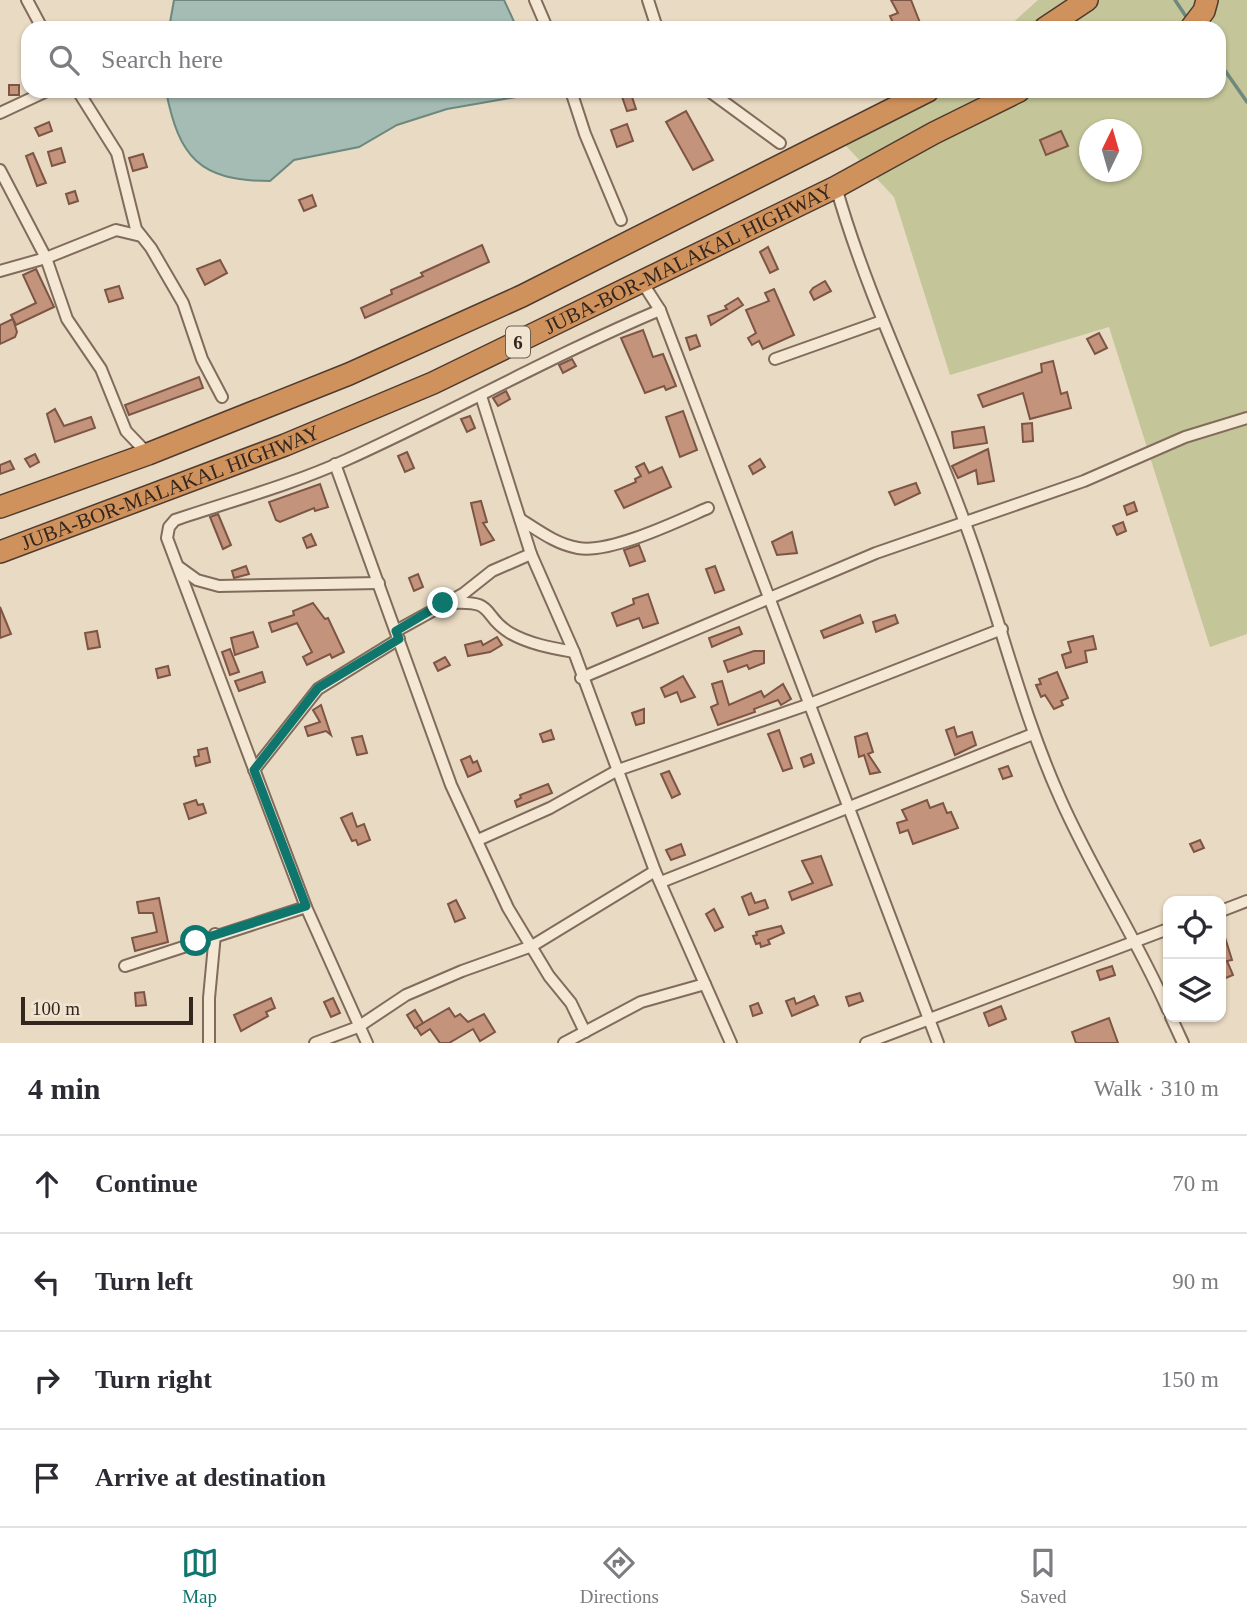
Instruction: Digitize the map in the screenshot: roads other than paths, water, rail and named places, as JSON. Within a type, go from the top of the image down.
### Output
[{"type":"highway","points":[[1056,21],[1087,0]]},
{"type":"highway","points":[[1196,21],[1206,5]]},
{"type":"highway","name":"JUBA-BOR-MALAKAL HIGHWAY","points":[[0,507],[148,454],[349,374],[522,296],[914,98]]},
{"type":"highway","name":"JUBA-BOR-MALAKAL HIGHWAY","points":[[0,552],[273,450],[421,388],[836,187],[1004,98]]},
{"type":"street","points":[[27,0],[38,21]]},
{"type":"street","points":[[535,0],[544,21]]},
{"type":"street","points":[[648,0],[655,21]]},
{"type":"street","points":[[0,113],[32,98]]},
{"type":"street","points":[[82,98],[117,153],[133,222],[183,303],[202,359],[222,397]]},
{"type":"street","points":[[573,98],[585,134],[621,220]]},
{"type":"street","points":[[719,98],[780,143]]},
{"type":"street","points":[[0,170],[46,258],[67,319],[101,369],[126,431],[148,454]]},
{"type":"street","points":[[836,187],[850,238],[882,321],[966,523],[1002,629],[1033,734],[1086,854],[1135,940],[1163,999]]},
{"type":"street","points":[[0,271],[46,258],[116,230],[141,236]]},
{"type":"street","points":[[642,282],[660,310],[766,598],[938,1043]]},
{"type":"street","points":[[367,1043],[306,906],[167,538],[169,527],[175,520],[335,464],[481,396],[579,344],[660,310]]},
{"type":"street","points":[[775,359],[882,321]]},
{"type":"street","points":[[481,396],[531,554],[574,652],[581,678],[655,871],[731,1043]]},
{"type":"street","points":[[581,678],[876,553],[1084,481],[1185,437],[1247,418]]},
{"type":"street","points":[[335,464],[451,785],[508,908],[549,976],[571,1003],[585,1031]]},
{"type":"street","points":[[520,519],[557,542],[581,549],[645,535],[708,508]]},
{"type":"street","points":[[254,770],[318,688],[443,603],[463,594],[492,571],[531,554]]},
{"type":"street","points":[[179,567],[197,580],[219,586],[379,583]]},
{"type":"street","points":[[443,603],[468,602],[482,605],[512,634],[536,644],[574,652]]},
{"type":"street","points":[[478,840],[550,808],[618,770],[807,705],[1002,629]]},
{"type":"street","points":[[661,882],[1033,734]]},
{"type":"street","points":[[315,1043],[358,1027],[406,995],[532,946],[655,871]]},
{"type":"street","points":[[1226,909],[1247,901]]},
{"type":"street","points":[[124,966],[306,906]]},
{"type":"street","points":[[866,1043],[927,1017],[1163,931]]},
{"type":"street","points":[[209,1043],[209,998],[215,934]]},
{"type":"street","points":[[564,1043],[641,1002],[705,984]]},
{"type":"street","points":[[1173,1022],[1183,1043]]},
{"type":"waterway","points":[[1175,0],[1187,18]]},
{"type":"waterway","points":[[1226,72],[1247,102]]}]
